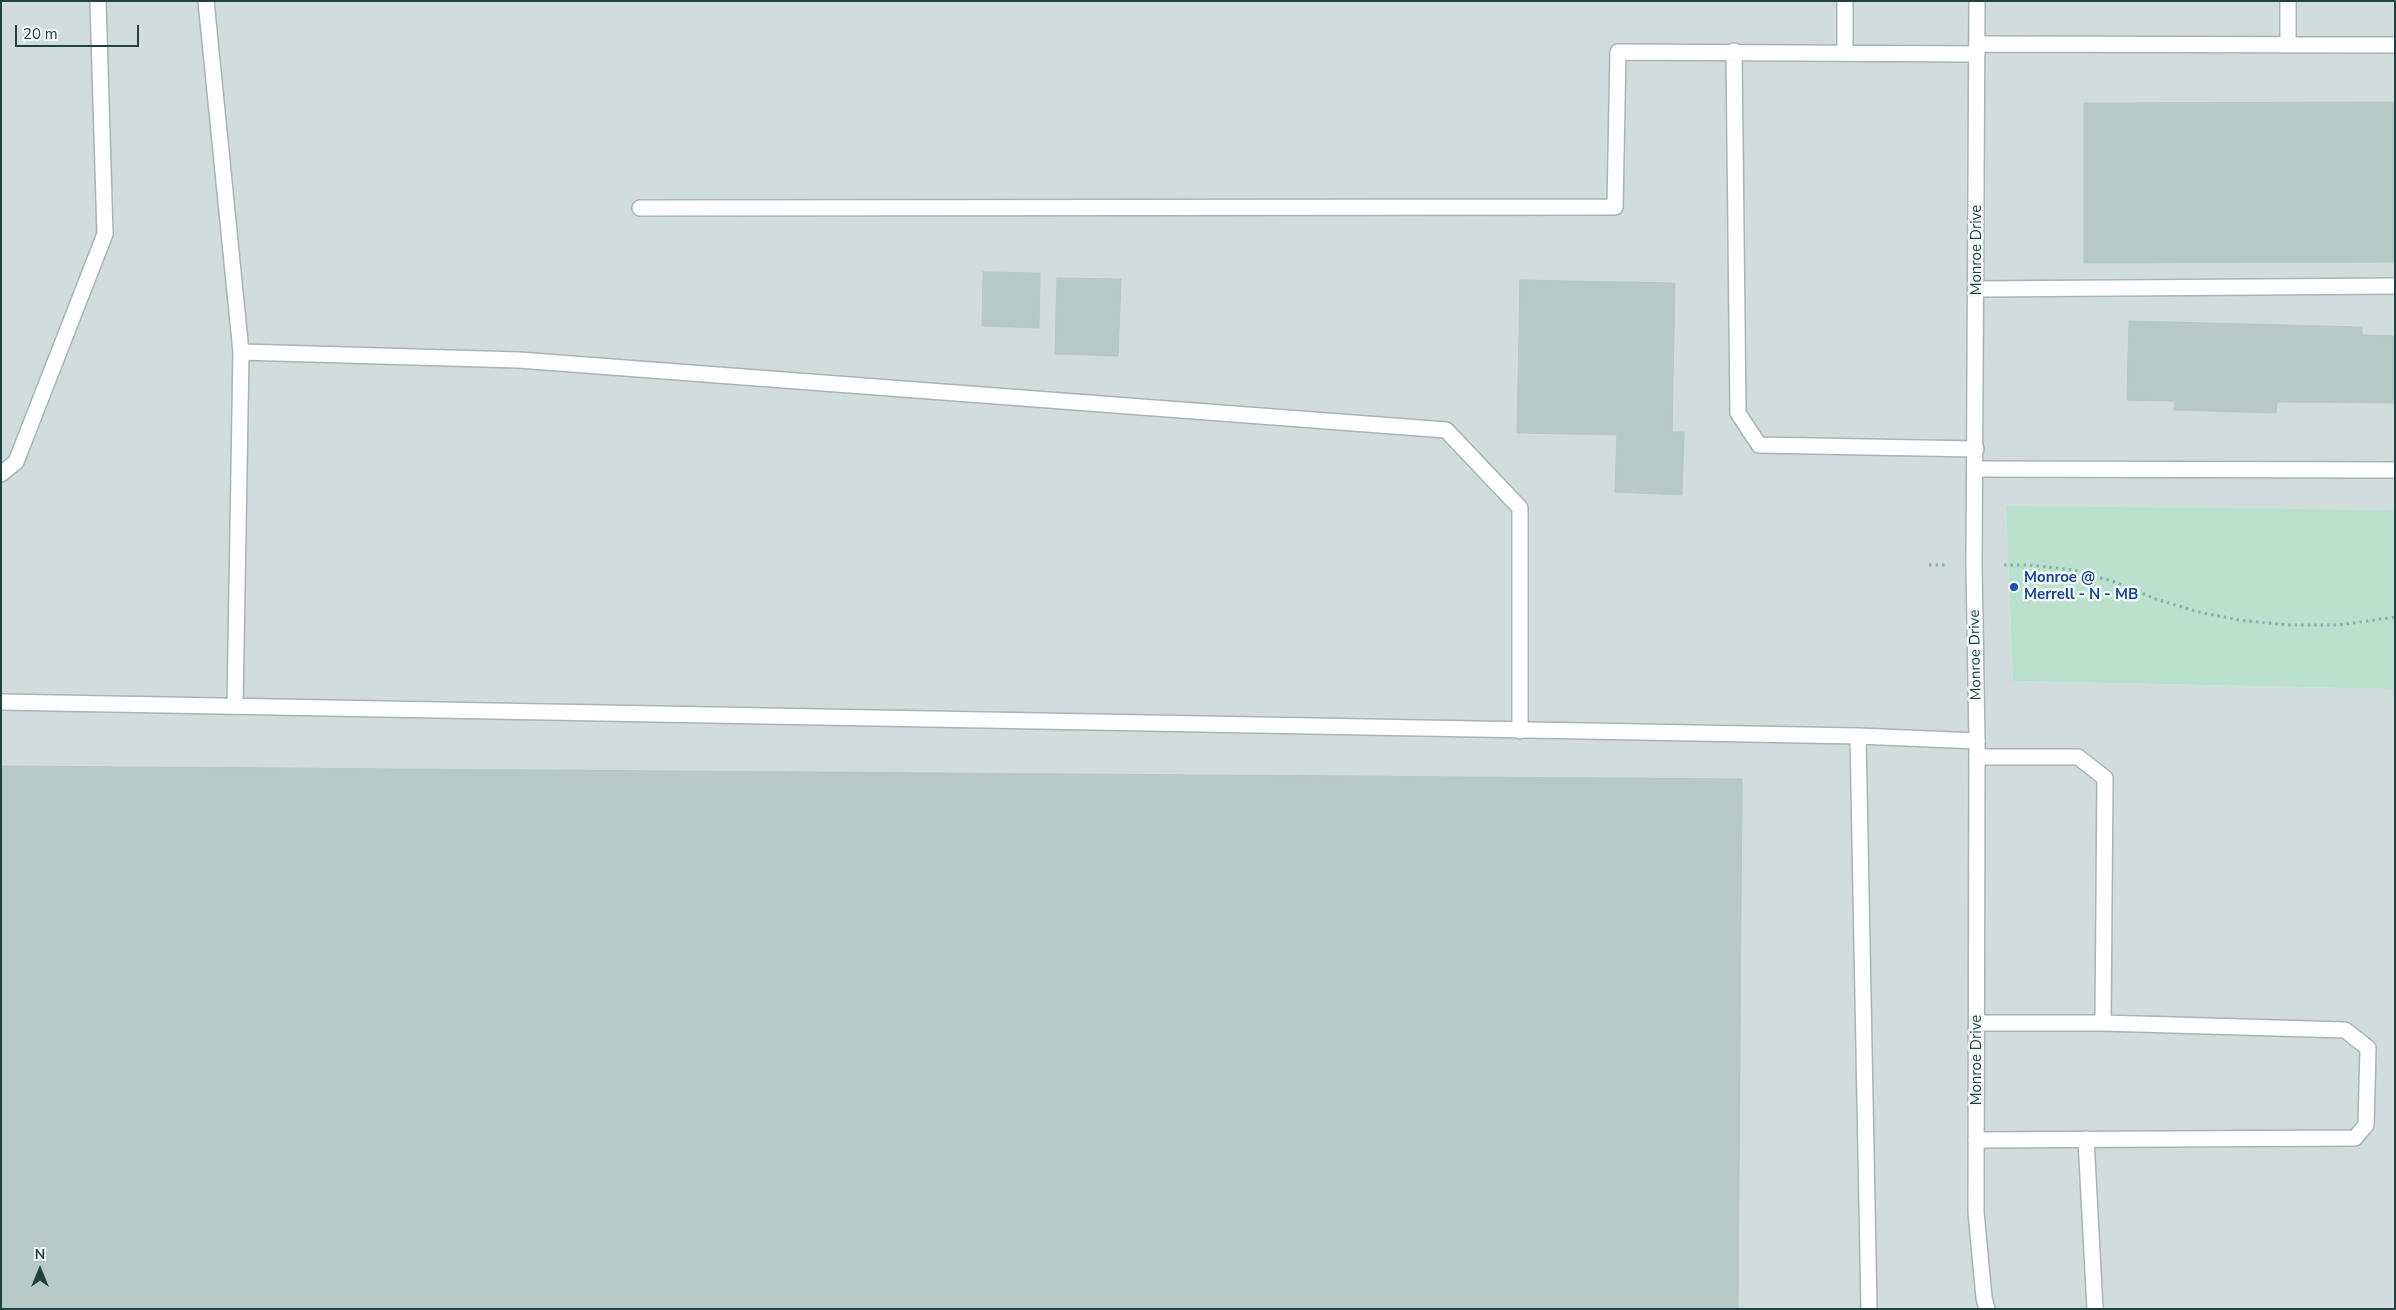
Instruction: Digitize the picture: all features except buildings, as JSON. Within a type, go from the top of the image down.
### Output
[{"type":"street","points":[[1,474],[16,462],[105,234],[98,1]]},
{"type":"street","points":[[206,1],[241,352],[235,706]]},
{"type":"street","points":[[1844,52],[1845,1]]},
{"type":"street","name":"Monroe Drive","points":[[1977,1],[1977,289],[1974,565],[1977,741],[1976,1212],[1984,1298],[1987,1309]]},
{"type":"street","points":[[2288,1],[2288,45]]},
{"type":"street","points":[[640,208],[1615,206],[1618,52],[1844,52],[2395,45]]},
{"type":"street","points":[[1734,51],[1738,413],[1758,445],[1976,449]]},
{"type":"street","points":[[1977,289],[2395,286]]},
{"type":"street","points":[[241,352],[519,360],[1446,430],[1520,508],[1520,731]]},
{"type":"street","points":[[1976,469],[2395,470]]},
{"type":"street","points":[[1,702],[1858,736],[1977,741]]},
{"type":"street","points":[[1858,736],[1869,1309]]},
{"type":"street","points":[[1977,757],[2078,757],[2106,778],[2103,1023]]},
{"type":"street","points":[[1976,1140],[2355,1138],[2366,1125],[2368,1048],[2345,1030],[2103,1023],[1977,1023]]},
{"type":"street","points":[[2086,1139],[2095,1309]]},
{"type":"path","points":[[1974,565],[2029,565],[2073,570],[2115,582],[2198,612],[2239,620],[2288,624],[2339,624],[2395,617]]},
{"type":"shaded area","points":[[1,1],[2395,1],[2395,510],[2006,507],[2013,681],[2395,689],[2395,1309],[1,1309]]},
{"type":"green space","points":[[2006,506],[2395,510],[2395,689],[2013,681]]},
{"type":"place","name":"Monroe @ Merrell - N - MB","points":[[2014,587]]}]
